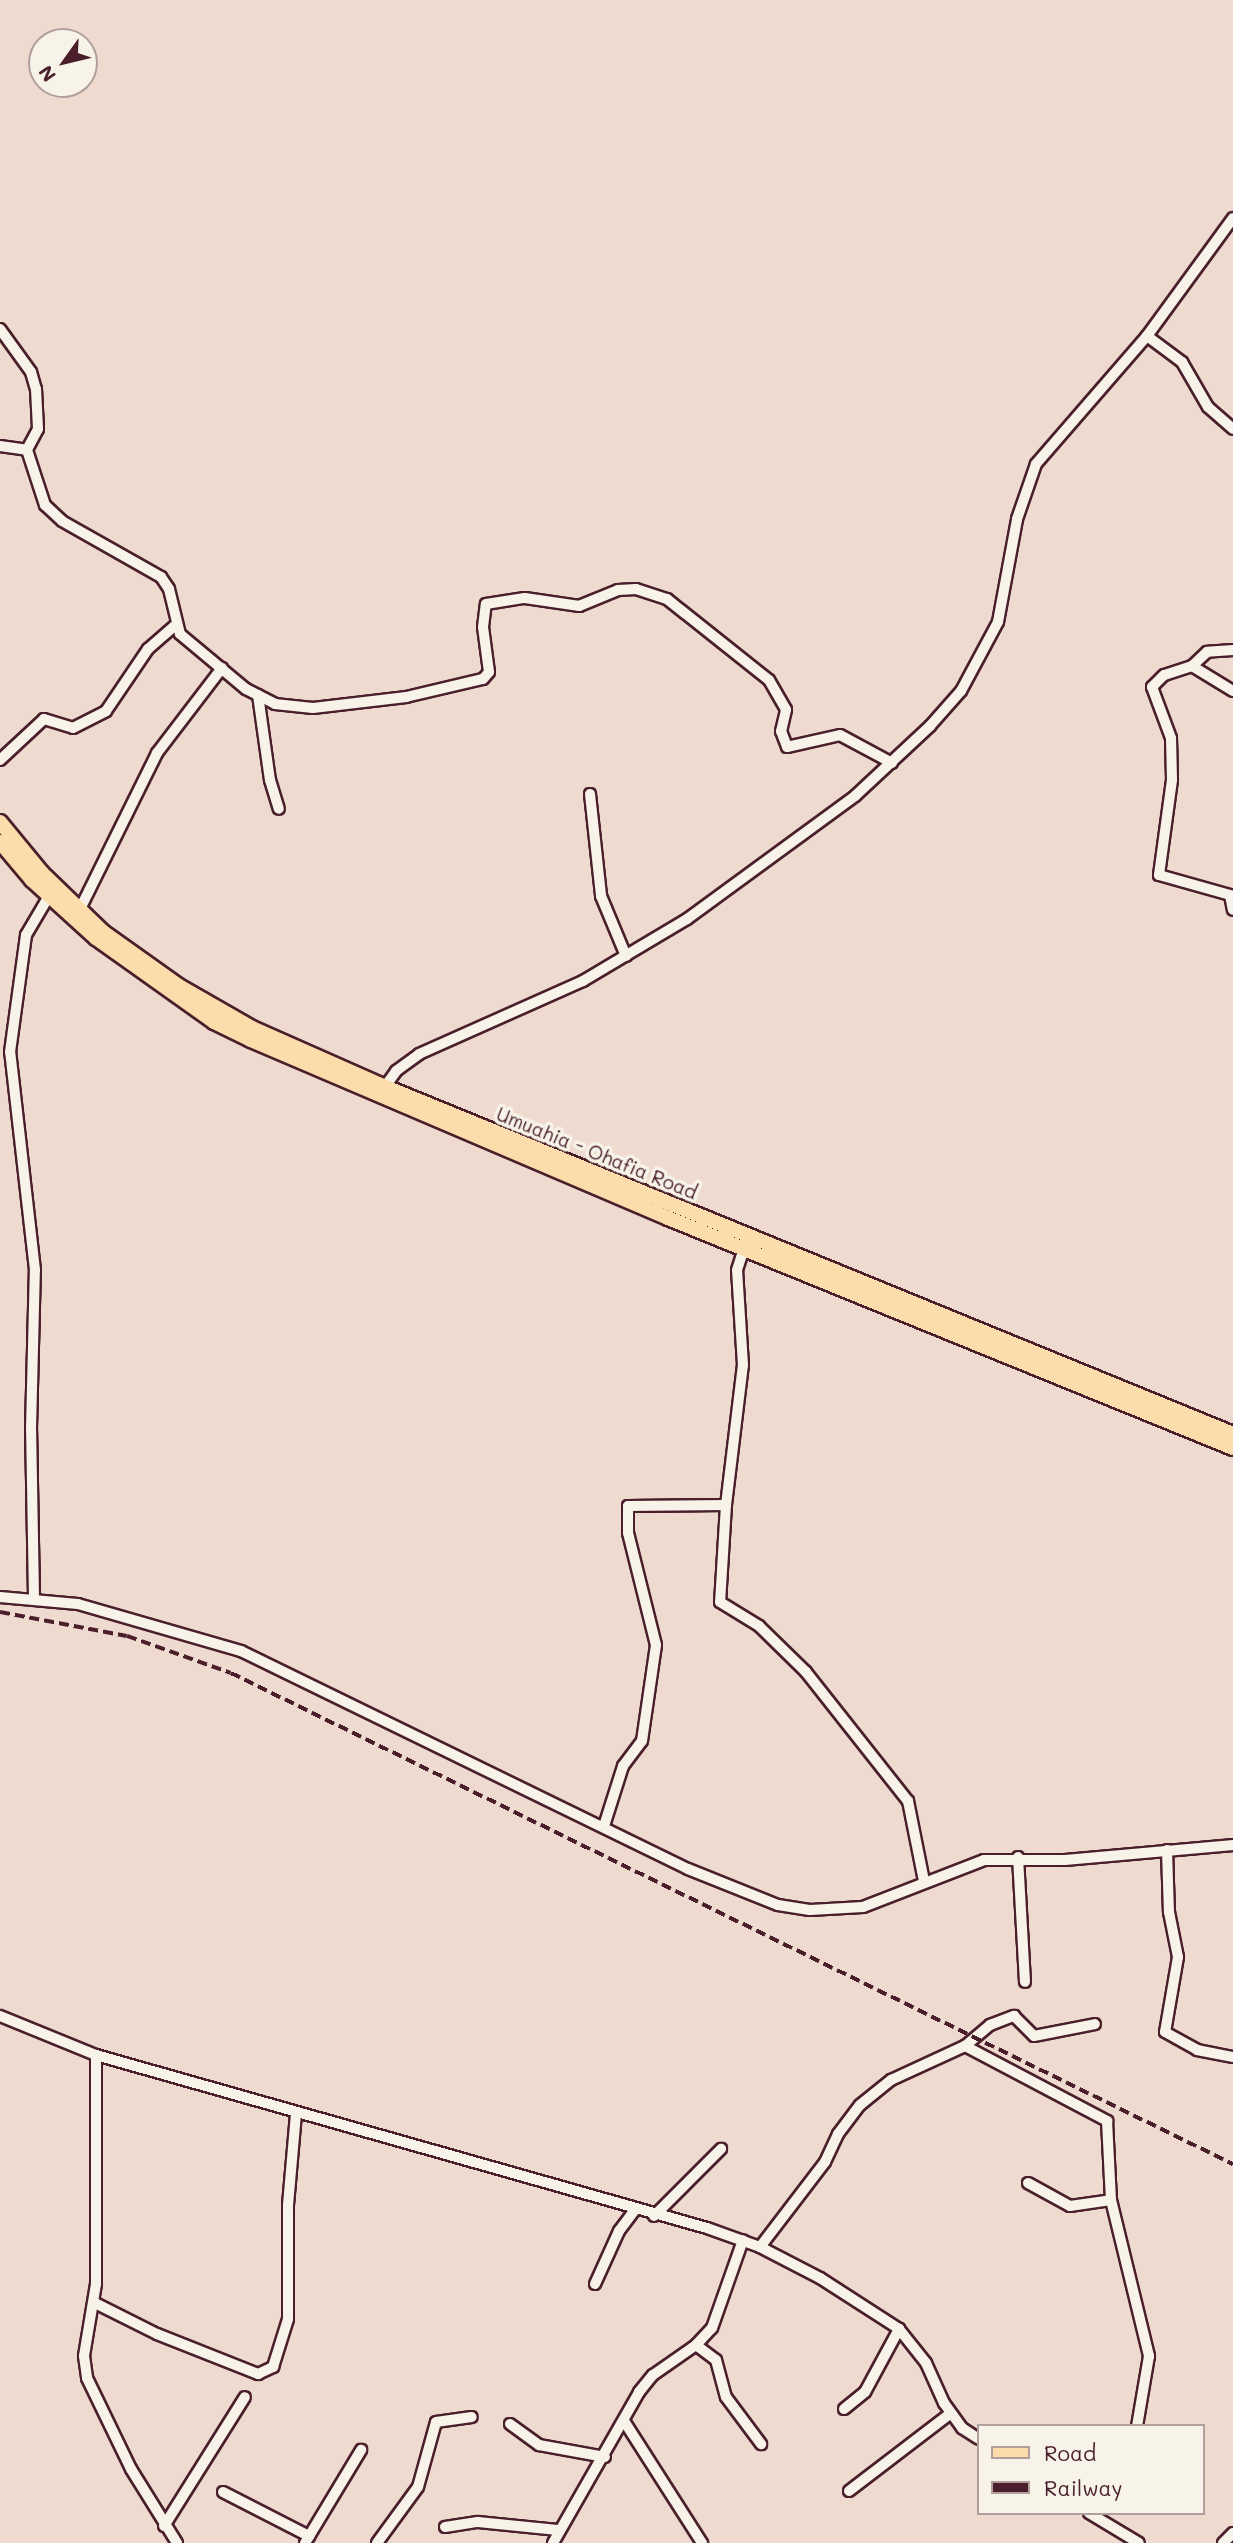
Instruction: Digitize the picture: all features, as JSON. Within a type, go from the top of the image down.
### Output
[{"type":"main road","name":"Umuahia - Ohafia Road","points":[[0,822],[79,911],[143,962],[214,1008],[381,1091],[744,1249],[1233,1448]]},
{"type":"main road","name":"Umuahia - Ohafia Road","points":[[0,842],[49,896],[129,964],[214,1022],[1233,1434]]},
{"type":"street","points":[[381,1091],[419,1054],[583,981],[626,956],[751,872],[892,764],[961,691],[985,653],[998,622],[1017,519],[1036,464],[1147,336],[1233,218]]},
{"type":"street","points":[[0,329],[31,372],[36,389],[38,429],[27,450],[45,505],[62,521],[161,577],[169,589],[174,626],[258,695],[275,704],[313,708],[406,697],[483,679],[489,672],[483,626],[486,604],[525,598],[579,607],[618,590],[636,589],[676,606],[769,680],[786,710],[780,732],[787,747],[840,734],[892,764]]},
{"type":"street","points":[[1147,336],[1182,362],[1208,407],[1233,429]]},
{"type":"street","points":[[0,446],[27,450]]},
{"type":"street","points":[[0,760],[44,719],[73,728],[106,710],[149,649],[174,626]]},
{"type":"street","points":[[1233,650],[1207,652],[1192,666],[1164,676],[1152,687],[1171,738],[1172,780],[1159,875],[1230,895],[1233,910]]},
{"type":"street","points":[[1192,666],[1233,691]]},
{"type":"street","points":[[79,911],[157,753],[222,667]]},
{"type":"street","points":[[258,695],[270,779],[279,809]]},
{"type":"street","points":[[590,794],[600,896],[626,956]]},
{"type":"street","points":[[34,1597],[31,1429],[35,1270],[10,1052],[26,935],[49,896]]},
{"type":"street","points":[[744,1249],[737,1270],[743,1365],[726,1505],[720,1602],[759,1626],[806,1672],[908,1801],[924,1881]]},
{"type":"street","points":[[604,1826],[624,1766],[642,1741],[656,1646],[628,1533],[628,1506],[726,1505]]},
{"type":"street","points":[[0,1597],[34,1597],[151,1622],[241,1651],[709,1878],[789,1906],[836,1910],[863,1907],[959,1866],[1017,1857],[1065,1860],[1233,1845]]},
{"type":"street","points":[[1167,1850],[1169,1912],[1178,1957],[1165,2032],[1197,2050],[1233,2057]]},
{"type":"street","points":[[1017,1857],[1025,1982]]},
{"type":"street","points":[[0,2016],[96,2055],[760,2247],[820,2278],[899,2329],[926,2362],[951,2413],[978,2438]]},
{"type":"street","points":[[760,2247],[825,2162],[838,2134],[860,2105],[891,2080],[965,2046],[990,2025],[1014,2016],[1034,2036],[1095,2024]]},
{"type":"street","points":[[965,2046],[1105,2117],[1111,2200],[1149,2356],[1137,2424]]},
{"type":"street","points":[[96,2055],[94,2303],[84,2356],[87,2378],[97,2407],[164,2526],[177,2543]]},
{"type":"street","points":[[94,2303],[157,2334],[258,2374],[273,2367],[288,2319],[288,2205],[296,2112]]},
{"type":"street","points":[[654,2216],[721,2149]]},
{"type":"street","points":[[1028,2183],[1070,2206],[1111,2200]]},
{"type":"street","points":[[595,2284],[620,2231],[635,2210]]},
{"type":"street","points":[[553,2543],[558,2530],[653,2375],[696,2345],[712,2328],[743,2240]]},
{"type":"street","points":[[844,2409],[865,2392],[899,2329]]},
{"type":"street","points":[[696,2345],[716,2360],[726,2397],[761,2444]]},
{"type":"street","points":[[164,2526],[245,2397]]},
{"type":"street","points":[[849,2491],[951,2413]]},
{"type":"street","points":[[377,2543],[418,2487],[436,2422],[472,2417]]},
{"type":"street","points":[[624,2421],[702,2543]]},
{"type":"street","points":[[510,2424],[539,2445],[604,2457]]},
{"type":"street","points":[[223,2492],[307,2540],[360,2450]]},
{"type":"street","points":[[1095,2515],[1139,2543]]},
{"type":"street","points":[[445,2527],[478,2522],[558,2530]]},
{"type":"street","points":[[1223,2543],[1233,2532]]},
{"type":"railway","points":[[0,1612],[127,1636],[231,1673],[1233,2164]]}]
